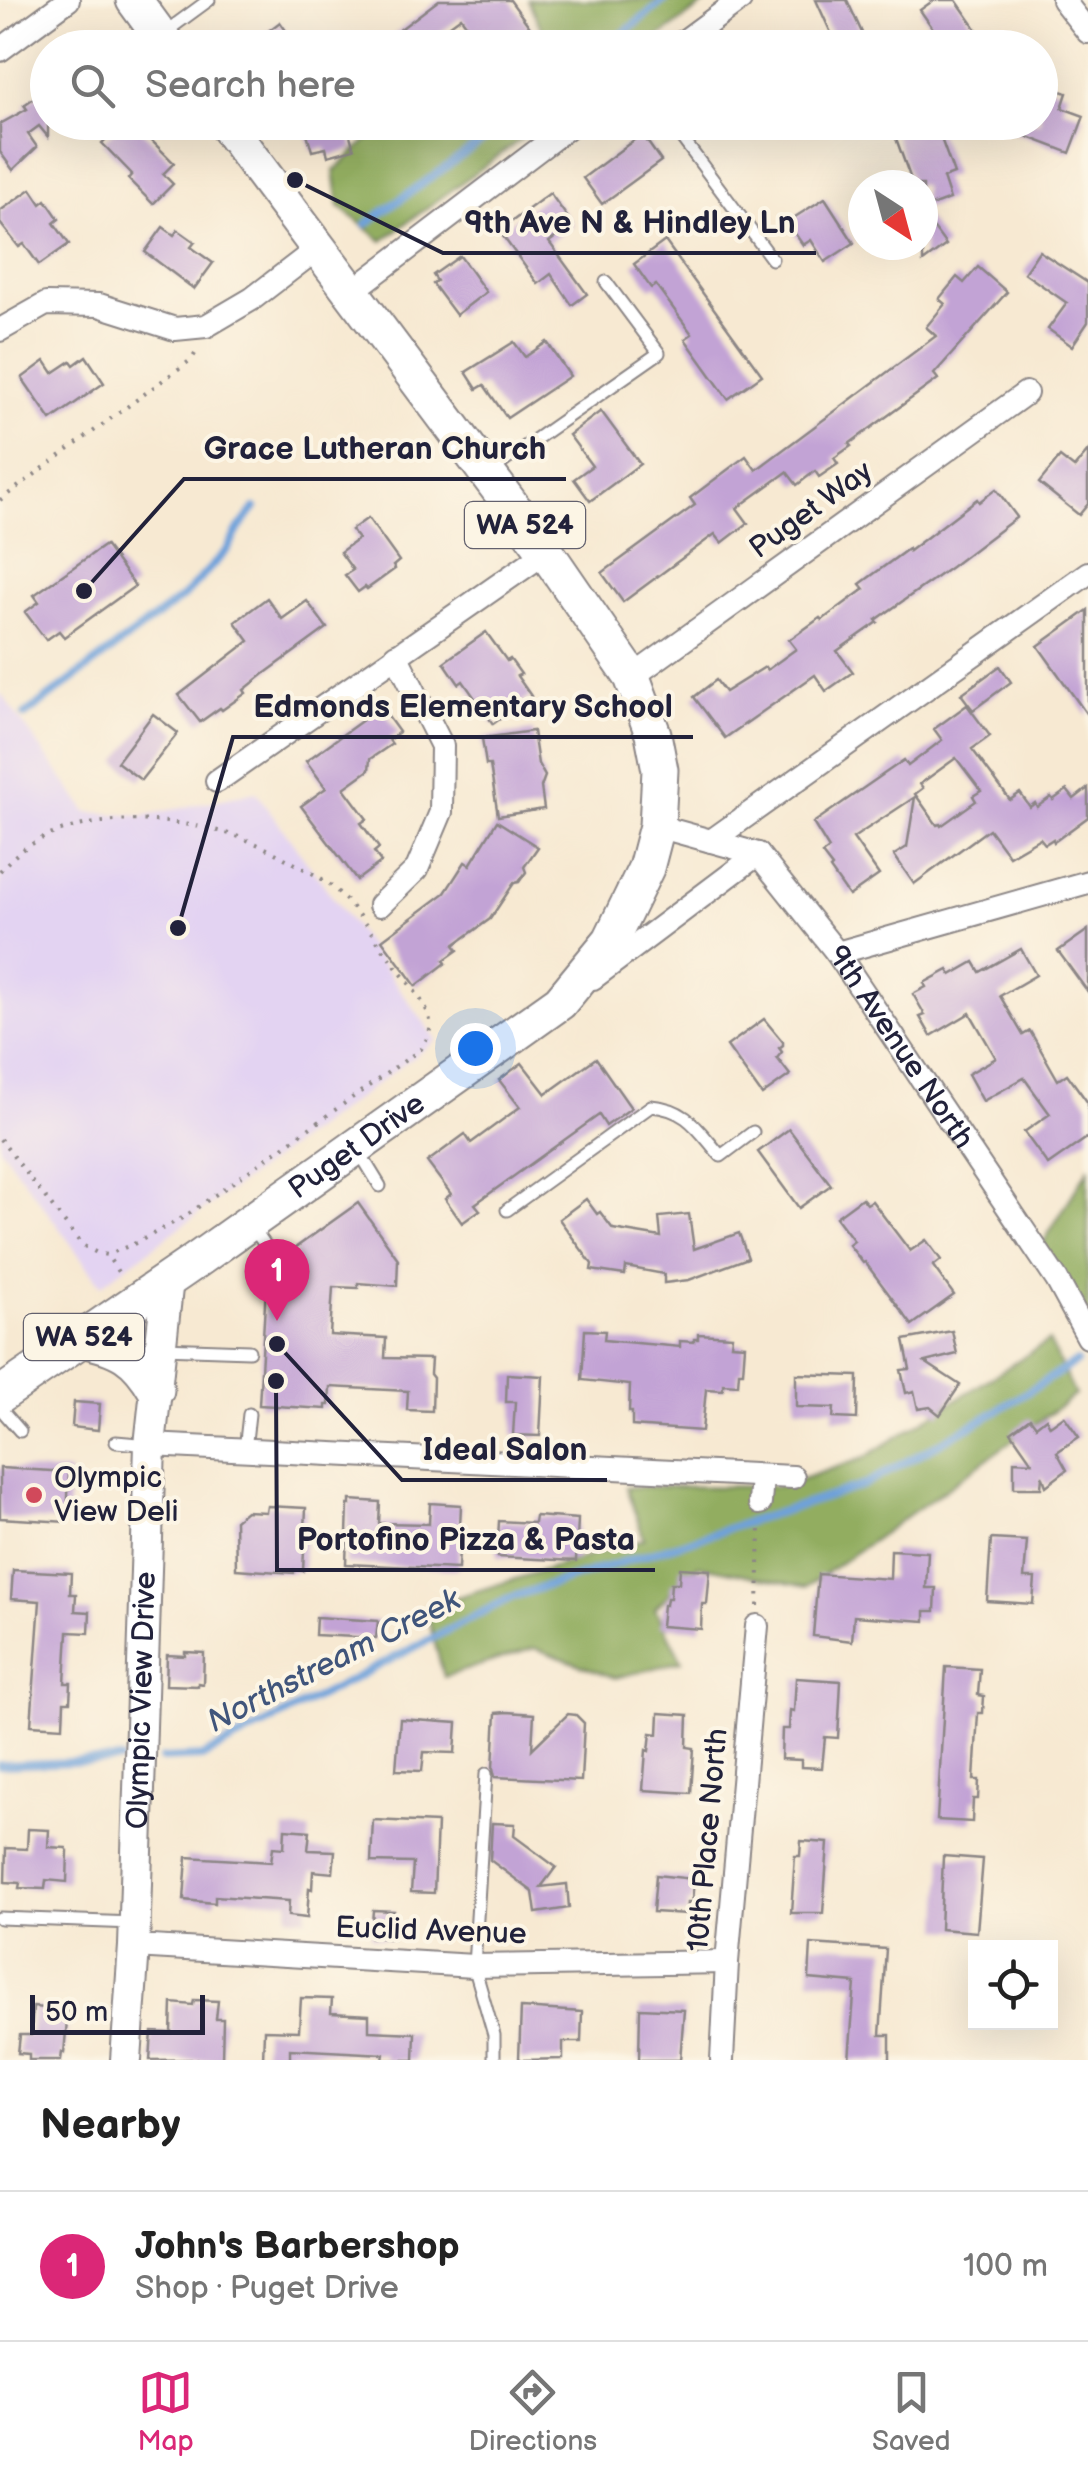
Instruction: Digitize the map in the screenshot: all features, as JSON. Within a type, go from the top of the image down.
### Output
[{"type":"main road","points":[[134,0],[155,30]]},
{"type":"main road","name":"WA 524","points":[[237,140],[546,552],[632,678],[653,734],[660,770],[657,826],[646,868],[611,940],[560,1002]]},
{"type":"main road","name":"Puget Drive","points":[[0,1395],[560,1002]]},
{"type":"main road","name":"Olympic View Drive","points":[[126,2060],[134,1935],[150,1445],[168,1279]]},
{"type":"main road","points":[[81,1340],[122,1351],[146,1372],[156,1390]]},
{"type":"street","points":[[0,50],[68,0]]},
{"type":"street","points":[[699,30],[740,0]]},
{"type":"street","points":[[1063,0],[1088,32]]},
{"type":"street","points":[[350,292],[551,140]]},
{"type":"street","points":[[0,330],[46,304],[99,305],[175,329],[206,326],[252,299],[318,250]]},
{"type":"street","name":"Puget Way","points":[[632,678],[1026,393]]},
{"type":"street","points":[[217,780],[546,552]]},
{"type":"street","points":[[710,841],[1088,573]]},
{"type":"street","points":[[380,905],[417,869],[441,812],[442,746],[396,655]]},
{"type":"street","points":[[657,826],[758,854]]},
{"type":"street","name":"Puget Drive","points":[[560,1002],[758,854]]},
{"type":"street","name":"9th Avenue North","points":[[758,854],[836,953],[1056,1280],[1088,1337]]},
{"type":"street","points":[[836,953],[1088,882]]},
{"type":"street","points":[[150,1445],[794,1477]]},
{"type":"street","points":[[760,1503],[762,1476]]},
{"type":"street","name":"10th Place North","points":[[722,2060],[727,1962],[758,1626]]},
{"type":"street","name":"Euclid Avenue","points":[[134,1935],[474,1966],[727,1962]]},
{"type":"lane","points":[[177,30],[209,0]]},
{"type":"lane","points":[[684,140],[772,258]]},
{"type":"lane","points":[[487,474],[659,353],[606,282]]},
{"type":"lane","points":[[507,1210],[651,1106],[670,1107],[686,1116],[721,1156],[753,1132]]},
{"type":"lane","points":[[356,1146],[380,1186]]},
{"type":"lane","points":[[248,1222],[270,1252],[287,1252]]},
{"type":"lane","points":[[160,1348],[249,1351]]},
{"type":"lane","points":[[0,1408],[20,1431]]},
{"type":"lane","points":[[245,1450],[248,1414]]},
{"type":"lane","points":[[116,1442],[150,1445]]},
{"type":"lane","points":[[486,1774],[474,1966],[494,2035],[494,2060]]},
{"type":"lane","points":[[0,1918],[134,1935]]},
{"type":"path","points":[[0,500],[192,359],[206,326]]},
{"type":"path","points":[[0,871],[10,858],[36,842],[94,822],[191,825],[239,837],[325,881],[350,906],[416,993],[430,1019],[429,1035],[421,1049],[184,1217],[107,1255],[82,1245],[0,1139]]},
{"type":"path","points":[[107,1255],[122,1278]]},
{"type":"path","points":[[758,1626],[760,1503]]},
{"type":"shaded area","points":[[0,692],[87,812],[142,816],[256,792],[437,1040],[101,1285],[0,1147]]},
{"type":"green space","points":[[528,0],[710,0],[669,30],[542,30]]},
{"type":"green space","points":[[367,140],[520,140],[382,241],[339,206],[334,171]]},
{"type":"green space","points":[[1088,1169],[1088,1317],[1041,1246]]},
{"type":"green space","points":[[1049,1341],[1075,1395],[806,1587],[698,1565],[655,1608],[682,1661],[615,1678],[534,1648],[444,1677],[425,1607],[644,1539],[626,1487],[781,1486],[864,1458]]},
{"type":"building","points":[[439,0],[510,0],[532,30],[470,30],[461,17],[443,30],[399,30]]},
{"type":"building","points":[[816,0],[847,0],[861,30],[830,30]]},
{"type":"building","points":[[934,0],[956,0],[977,30],[934,30],[920,10]]},
{"type":"building","points":[[280,22],[286,30],[270,30]]},
{"type":"building","points":[[1058,90],[1067,93],[1062,108],[1084,116],[1070,153],[1036,140],[1058,140]]},
{"type":"building","points":[[30,101],[28,134],[37,147],[13,170],[0,152],[0,124],[27,109],[24,105]]},
{"type":"building","points":[[151,140],[174,163],[163,174],[173,184],[153,204],[128,179],[132,174],[102,143]]},
{"type":"building","points":[[309,140],[351,140],[354,149],[328,156],[326,148],[312,151]]},
{"type":"building","points":[[634,140],[646,140],[661,161],[602,204],[583,178]]},
{"type":"building","points":[[897,140],[942,140],[954,174],[943,178],[950,199],[938,203],[938,170],[908,170]]},
{"type":"building","points":[[31,189],[41,204],[46,200],[59,219],[54,223],[69,244],[39,265],[24,244],[19,247],[0,223],[0,211]]},
{"type":"building","points":[[550,193],[573,225],[549,242],[587,294],[572,305],[551,274],[538,284],[499,231]]},
{"type":"building","points":[[825,198],[848,234],[848,247],[825,262],[811,240],[803,245],[787,222]]},
{"type":"building","points":[[163,227],[174,235],[178,230],[195,242],[191,247],[213,263],[194,289],[145,252]]},
{"type":"building","points":[[938,234],[946,245],[938,251]]},
{"type":"building","points":[[665,241],[762,375],[728,399],[685,339],[692,334],[656,285],[651,288],[634,264]]},
{"type":"building","points":[[1039,251],[1088,283],[1088,322],[1072,346],[1048,329],[1067,303],[1024,273]]},
{"type":"building","points":[[460,256],[486,292],[456,315],[433,284],[437,281],[433,275]]},
{"type":"building","points":[[978,267],[1007,292],[934,374],[938,379],[849,444],[834,458],[838,464],[819,477],[815,471],[797,485],[787,472],[737,508],[748,523],[722,543],[715,534],[623,602],[602,573],[695,505],[690,498],[746,456],[756,470],[936,336],[926,327],[945,304],[939,299],[957,277],[964,283]]},
{"type":"building","points":[[514,342],[525,357],[547,342],[570,376],[507,418],[484,385],[477,389],[466,372]]},
{"type":"building","points":[[86,356],[104,383],[51,420],[22,378],[45,361],[53,373]]},
{"type":"building","points":[[601,411],[640,464],[590,501],[574,479],[592,466],[569,435]]},
{"type":"building","points":[[1088,451],[1088,504],[1079,515],[1039,483],[1060,457],[1074,468]]},
{"type":"building","points":[[996,489],[1017,517],[837,651],[853,672],[826,691],[815,675],[725,738],[694,697],[716,680],[725,692],[765,667],[767,670],[796,649],[789,640],[864,589],[860,584]]},
{"type":"building","points":[[368,518],[399,561],[393,566],[395,569],[358,592],[345,575],[353,570],[340,552],[358,539],[351,530]]},
{"type":"building","points":[[105,545],[135,586],[64,637],[59,631],[46,640],[25,612],[39,602],[34,595]]},
{"type":"building","points":[[267,598],[282,619],[307,601],[327,628],[244,690],[246,693],[200,722],[179,695],[249,641],[235,622]]},
{"type":"building","points":[[1088,610],[1088,716],[1038,646]]},
{"type":"building","points":[[486,632],[521,674],[517,676],[531,696],[493,724],[463,681],[459,684],[444,662]]},
{"type":"building","points":[[1000,666],[1011,682],[973,710],[961,694]]},
{"type":"building","points":[[967,705],[990,736],[972,749],[1010,800],[1020,793],[1030,807],[1035,803],[1037,807],[1067,790],[1074,799],[1088,788],[1088,817],[1054,842],[1053,839],[1045,844],[1040,838],[1009,856],[989,829],[914,884],[894,855],[907,847],[915,797],[853,838],[879,875],[849,896],[822,854],[829,849],[813,823],[904,760],[908,766],[942,740],[934,729]],"holes":[[[956,758],[981,791],[973,796],[976,801],[941,826],[915,794],[923,788],[920,784]]]},
{"type":"building","points":[[381,707],[399,732],[389,740],[392,744],[370,759],[369,770],[344,788],[367,819],[361,823],[379,848],[374,852],[381,862],[357,880],[301,806],[326,788],[306,761]]},
{"type":"building","points":[[153,714],[178,733],[141,780],[117,762]]},
{"type":"building","points":[[533,731],[538,764],[545,776],[541,787],[544,809],[498,816],[482,738]]},
{"type":"building","points":[[497,821],[538,847],[524,867],[526,872],[490,919],[454,945],[458,950],[444,960],[446,963],[416,986],[382,940],[445,893],[465,862],[470,865]]},
{"type":"building","points":[[1088,930],[1088,992],[1058,951]]},
{"type":"building","points":[[1021,949],[1036,975],[1000,996],[1023,1035],[1030,1031],[1058,1080],[1067,1074],[1088,1103],[1088,1137],[1048,1165],[1024,1132],[1050,1114],[1024,1078],[983,1101],[968,1074],[996,1058],[970,1013],[931,1036],[913,994],[948,970],[951,975],[974,962],[980,972]]},
{"type":"building","points":[[764,1019],[783,1042],[777,1058],[790,1075],[762,1095],[727,1046]]},
{"type":"building","points":[[596,1058],[631,1108],[606,1126],[599,1115],[475,1204],[480,1210],[462,1223],[445,1199],[451,1194],[427,1162],[465,1134],[471,1143],[520,1107],[499,1080],[522,1063],[546,1094]]},
{"type":"building","points":[[789,1129],[831,1185],[799,1208],[758,1152]]},
{"type":"building","points":[[862,1198],[867,1204],[872,1201],[910,1251],[926,1240],[941,1260],[933,1266],[954,1295],[912,1325],[849,1245],[854,1241],[836,1217]]},
{"type":"building","points":[[586,1199],[613,1229],[661,1237],[659,1217],[689,1214],[694,1249],[739,1233],[748,1258],[689,1280],[664,1283],[664,1274],[626,1267],[625,1275],[591,1270],[592,1264],[559,1219]]},
{"type":"building","points":[[358,1203],[398,1259],[397,1286],[358,1283],[358,1288],[333,1287],[330,1335],[386,1338],[385,1358],[431,1359],[432,1411],[407,1410],[408,1391],[330,1387],[326,1409],[259,1405],[266,1286],[284,1287],[285,1261],[295,1257],[295,1248]]},
{"type":"building","points":[[585,1330],[605,1331],[604,1340],[680,1347],[680,1341],[694,1342],[698,1334],[732,1336],[731,1344],[745,1345],[743,1372],[739,1372],[738,1385],[723,1384],[723,1390],[706,1389],[702,1431],[632,1426],[630,1385],[582,1380]]},
{"type":"building","points":[[952,1331],[957,1354],[925,1362],[960,1385],[940,1415],[930,1407],[918,1409],[914,1391],[906,1393],[901,1370],[910,1369],[904,1340]]},
{"type":"building","points":[[507,1374],[543,1376],[540,1436],[513,1435],[515,1402],[506,1402]]},
{"type":"building","points":[[796,1374],[858,1376],[857,1419],[833,1418],[834,1408],[796,1407]]},
{"type":"building","points":[[74,1402],[100,1404],[98,1430],[72,1427]]},
{"type":"building","points":[[1064,1416],[1079,1437],[1057,1452],[1067,1470],[1046,1486],[1042,1475],[1041,1488],[1014,1488],[1014,1461],[1032,1462],[1011,1432],[1030,1418],[1036,1426],[1046,1418],[1050,1426]]},
{"type":"building","name":"Olympic View Deli","points":[[0,1468],[69,1472],[67,1522],[0,1518]]},
{"type":"building","points":[[350,1500],[380,1502],[379,1523],[429,1524],[430,1503],[461,1505],[458,1569],[346,1564]]},
{"type":"building","points":[[267,1506],[306,1508],[303,1571],[236,1569],[235,1520],[246,1511],[266,1512]]},
{"type":"building","points":[[535,1516],[578,1519],[576,1561],[497,1557],[499,1521],[534,1523]]},
{"type":"building","points":[[991,1539],[1027,1541],[1024,1578],[1035,1578],[1033,1604],[987,1601]]},
{"type":"building","points":[[891,1550],[928,1552],[926,1588],[936,1588],[935,1611],[925,1611],[925,1621],[854,1616],[852,1641],[813,1636],[818,1574],[890,1579]]},
{"type":"building","points":[[680,1568],[710,1570],[701,1629],[661,1626],[663,1605],[670,1598],[671,1583],[679,1583]]},
{"type":"building","points":[[13,1570],[71,1573],[70,1594],[76,1594],[75,1611],[90,1612],[89,1633],[68,1632],[65,1683],[71,1683],[70,1702],[64,1702],[63,1727],[31,1725],[40,1601],[11,1599]]},
{"type":"building","points":[[316,1617],[378,1621],[376,1638],[315,1635]]},
{"type":"building","points":[[185,1652],[204,1653],[203,1684],[166,1685],[167,1655],[185,1656]]},
{"type":"building","points":[[946,1667],[980,1669],[978,1695],[984,1696],[983,1713],[978,1713],[974,1780],[979,1780],[978,1799],[973,1799],[972,1822],[937,1820]]},
{"type":"building","points":[[796,1678],[841,1681],[838,1738],[825,1737],[822,1768],[801,1767],[801,1760],[781,1759],[782,1729],[789,1729],[790,1710],[794,1711]]},
{"type":"building","points":[[496,1713],[534,1714],[532,1749],[568,1714],[576,1715],[584,1723],[581,1781],[495,1777]]},
{"type":"building","points":[[659,1713],[688,1715],[687,1747],[694,1748],[691,1793],[643,1790],[646,1750],[649,1751],[651,1733],[658,1734]]},
{"type":"building","points":[[400,1719],[457,1723],[455,1753],[424,1752],[422,1771],[396,1770]]},
{"type":"building","points":[[373,1820],[437,1823],[434,1893],[411,1892],[413,1863],[371,1862]]},
{"type":"building","points":[[492,1823],[515,1824],[514,1836],[556,1867],[541,1887],[567,1884],[569,1908],[536,1913],[533,1892],[490,1860]]},
{"type":"building","points":[[28,1829],[49,1830],[48,1847],[66,1848],[67,1882],[46,1880],[45,1889],[19,1888],[20,1883],[5,1882],[6,1848],[27,1849]]},
{"type":"building","points":[[285,1829],[310,1831],[308,1850],[335,1851],[333,1873],[313,1871],[307,1918],[288,1916],[289,1901],[215,1896],[215,1903],[184,1900],[187,1857],[271,1862],[273,1847],[284,1848]]},
{"type":"building","points":[[801,1841],[828,1843],[823,1913],[791,1913],[795,1856],[800,1856]]},
{"type":"building","points":[[943,1856],[983,1859],[977,1932],[940,1929]]},
{"type":"building","points":[[656,1875],[694,1879],[687,1914],[653,1912]]},
{"type":"building","points":[[373,1910],[394,1911],[393,1939],[371,1937]]},
{"type":"building","points":[[811,1944],[886,1949],[880,2035],[890,2035],[890,2060],[849,2060],[855,1983],[809,1979]]},
{"type":"building","points":[[301,1998],[332,1999],[331,2013],[369,2015],[369,2031],[415,2033],[414,2060],[383,2060],[384,2054],[290,2049],[290,2060],[263,2060],[264,2030],[299,2031]]},
{"type":"building","points":[[194,2000],[218,2001],[216,2019],[223,2019],[222,2059],[150,2060],[152,2032],[171,2033],[172,2003],[193,2005]]},
{"type":"building","points":[[33,2007],[68,2010],[61,2060],[29,2060],[29,2054],[18,2053],[20,2035],[31,2035]]},
{"type":"building","points":[[521,2008],[582,2012],[581,2042],[563,2042],[563,2059],[521,2060]]},
{"type":"building","points":[[640,2008],[684,2010],[680,2060],[639,2060]]},
{"type":"waterway","points":[[628,30],[665,0]]},
{"type":"waterway","points":[[366,224],[484,140]]},
{"type":"waterway","points":[[25,715],[184,596],[227,550],[255,508]]},
{"type":"waterway","name":"Northstream Creek","points":[[162,1759],[202,1757],[512,1597],[862,1486],[1076,1362]]},
{"type":"waterway","name":"Northstream Creek","points":[[0,1765],[120,1760]]},
{"type":"place","name":"9th Ave N & Hindley Ln","points":[[295,180]]},
{"type":"place","name":"Grace Lutheran Church","points":[[84,591]]},
{"type":"place","name":"Edmonds Elementary School","points":[[178,928]]},
{"type":"place","name":"John's Barbershop","points":[[277,1321]]},
{"type":"place","name":"Ideal Salon","points":[[277,1344]]},
{"type":"place","name":"Portofino Pizza & Pasta","points":[[276,1381]]},
{"type":"place","name":"Olympic View Deli","points":[[34,1495]]}]
